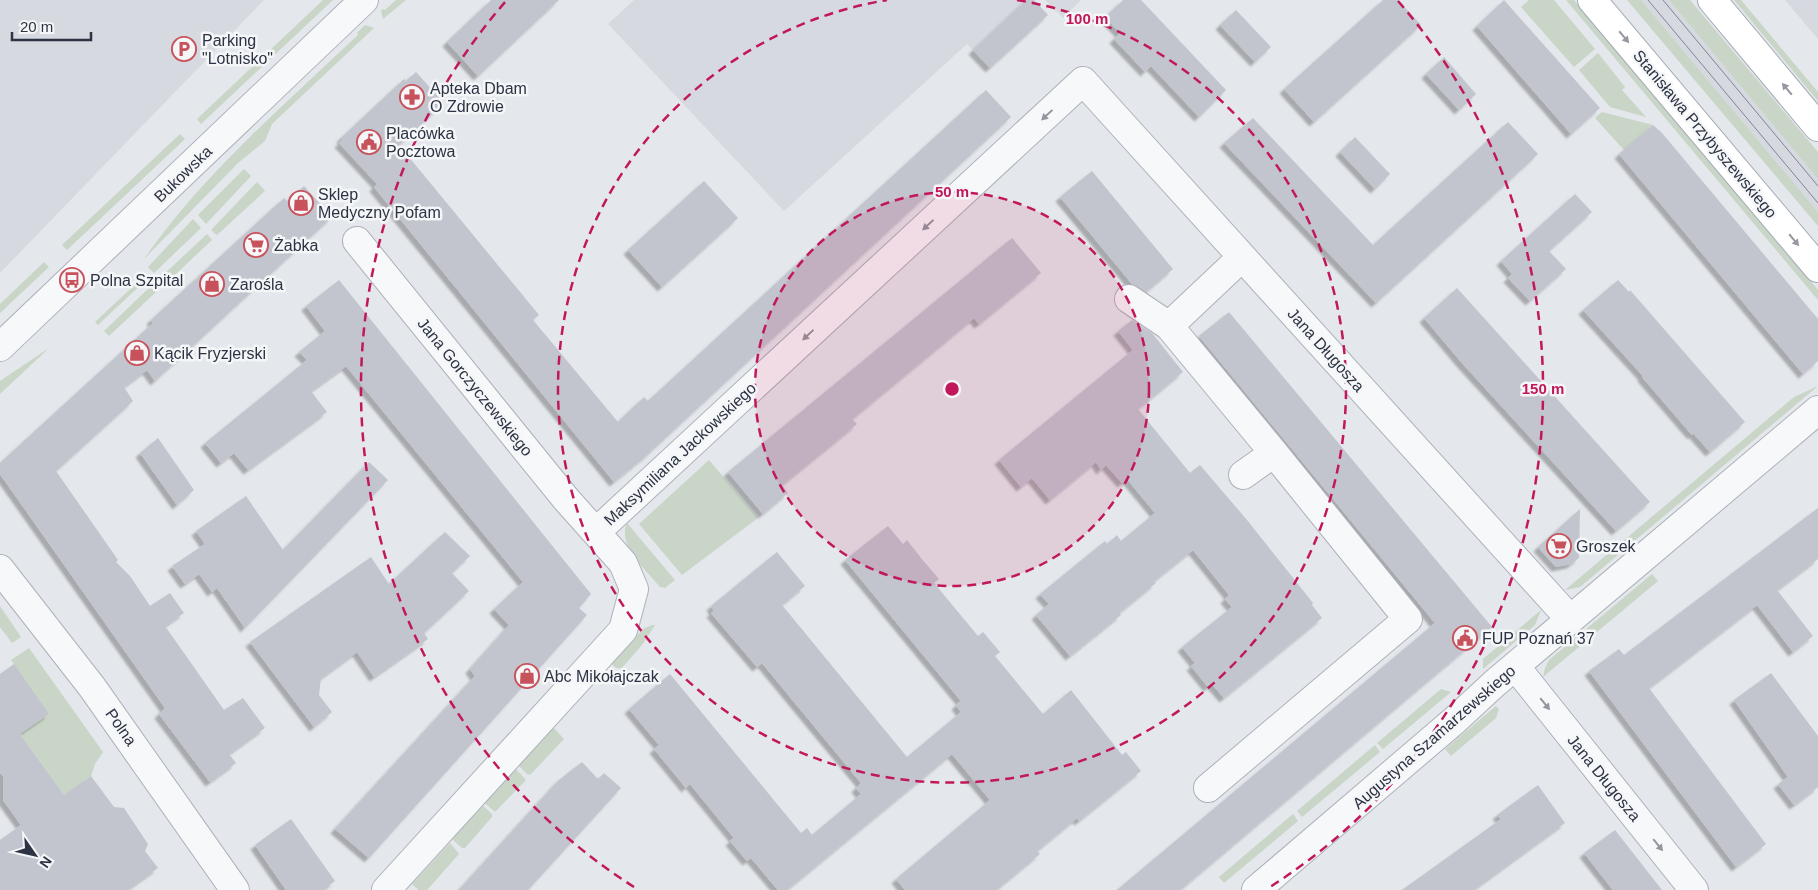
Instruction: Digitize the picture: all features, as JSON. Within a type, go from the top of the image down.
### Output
[{"type":"main road","name":"Stanisława Przybyszewskiego","points":[[1592,0],[1818,268]]},
{"type":"main road","points":[[1712,0],[1818,127]]},
{"type":"street","name":"Bukowska","points":[[0,347],[364,0]]},
{"type":"street","name":"Jana Długosza","points":[[1083,81],[1570,619]]},
{"type":"street","name":"Maksymiliana Jackowskiego","points":[[386,890],[623,630],[634,589],[623,563],[596,532],[1083,81]]},
{"type":"street","name":"Jana Gorczyczewskiego","points":[[357,241],[566,498],[596,532]]},
{"type":"street","points":[[1169,326],[1242,257]]},
{"type":"street","points":[[1130,299],[1169,326],[1408,619],[1208,788]]},
{"type":"street","name":"Augustyna Szamarzewskiego","points":[[1256,890],[1456,720],[1570,619],[1818,410]]},
{"type":"street","points":[[1243,475],[1274,453]]},
{"type":"street","name":"Polna","points":[[0,569],[92,687],[235,890]]},
{"type":"street","name":"Jana Długosza","points":[[1515,666],[1694,890]]},
{"type":"shaded area","points":[[0,0],[264,0],[0,273]]},
{"type":"shaded area","points":[[634,0],[1026,0],[973,50],[967,44],[784,211],[608,24]]},
{"type":"shaded area","points":[[1045,0],[1081,0],[1063,18]]},
{"type":"shaded area","points":[[1641,0],[1669,0],[1818,179],[1818,212]]},
{"type":"shaded area","points":[[1785,0],[1818,0],[1818,39]]},
{"type":"green space","points":[[323,0],[333,0],[201,124],[197,119]]},
{"type":"green space","points":[[396,0],[406,0],[383,19],[381,11],[385,10]]},
{"type":"green space","points":[[1529,0],[1554,0],[1595,49],[1574,67],[1521,7]]},
{"type":"green space","points":[[1566,0],[1574,0],[1585,12],[1818,290],[1818,300]]},
{"type":"green space","points":[[1627,0],[1641,0],[1818,212],[1818,226]]},
{"type":"green space","points":[[1669,0],[1690,0],[1818,152],[1818,179]]},
{"type":"green space","points":[[1734,0],[1741,0],[1818,92],[1818,101]]},
{"type":"green space","points":[[365,25],[374,28],[272,124],[265,141],[238,163],[144,259],[167,228],[218,169],[358,35],[357,33]]},
{"type":"green space","points":[[1598,53],[1625,87],[1622,90],[1646,117],[1610,107],[1579,70]]},
{"type":"green space","points":[[1602,112],[1653,125],[1624,150],[1595,118]]},
{"type":"green space","points":[[180,134],[185,139],[67,250],[62,245]]},
{"type":"green space","points":[[244,169],[251,176],[206,224],[198,215]]},
{"type":"green space","points":[[257,182],[265,191],[217,235],[211,230]]},
{"type":"green space","points":[[193,219],[201,228],[154,273],[148,267]]},
{"type":"green space","points":[[207,234],[212,240],[164,285],[159,279]]},
{"type":"green space","points":[[44,262],[49,267],[0,313],[0,304]]},
{"type":"green space","points":[[143,277],[146,280],[98,325],[95,322]]},
{"type":"green space","points":[[151,286],[156,292],[109,336],[104,331]]},
{"type":"green space","points":[[49,348],[0,394],[0,381]]},
{"type":"green space","points":[[1818,386],[1580,587],[1565,590],[1794,397]]},
{"type":"green space","points":[[709,460],[758,518],[682,575],[639,524]]},
{"type":"green space","points":[[627,523],[675,580],[665,588],[660,587],[629,549],[625,532]]},
{"type":"green space","points":[[1652,574],[1658,581],[1543,677],[1549,660]]},
{"type":"green space","points":[[0,606],[21,637],[12,643],[0,627]]},
{"type":"green space","points":[[1541,610],[1535,625],[1483,669],[1483,659]]},
{"type":"green space","points":[[655,625],[642,645],[622,668],[616,668],[611,663],[643,629]]},
{"type":"green space","points":[[29,648],[103,752],[95,764],[91,776],[64,795],[20,734],[14,664],[11,660]]},
{"type":"green space","points":[[1441,689],[1451,692],[1383,749],[1377,743]]},
{"type":"green space","points":[[1496,706],[1499,709],[1496,718],[1451,756],[1445,749]]},
{"type":"green space","points":[[553,727],[564,739],[528,775],[519,766]]},
{"type":"green space","points":[[1375,745],[1380,752],[1302,817],[1297,811]]},
{"type":"green space","points":[[516,769],[526,780],[495,812],[485,803]]},
{"type":"green space","points":[[483,806],[492,814],[492,817],[465,848],[462,848],[452,839]]},
{"type":"green space","points":[[1293,814],[1298,821],[1224,883],[1219,877]]},
{"type":"green space","points":[[450,843],[459,854],[427,890],[419,890],[412,884]]},
{"type":"building","points":[[491,0],[559,0],[478,76],[447,42]]},
{"type":"building","points":[[1026,0],[1034,0],[1048,15],[990,68],[973,50]]},
{"type":"building","points":[[1123,0],[1141,0],[1226,90],[1199,117],[1151,66],[1145,72],[1114,39],[1120,33],[1105,17]]},
{"type":"building","points":[[1383,0],[1398,0],[1421,25],[1314,122],[1284,89]]},
{"type":"building","points":[[1504,0],[1600,108],[1571,134],[1477,26]]},
{"type":"building","points":[[1236,10],[1271,47],[1255,62],[1220,25]]},
{"type":"building","points":[[1444,57],[1476,94],[1459,110],[1426,74]]},
{"type":"building","points":[[416,72],[444,103],[399,145],[539,315],[533,320],[618,422],[644,397],[648,401],[986,90],[1011,117],[647,455],[614,482],[374,187],[377,184],[339,143],[343,140],[341,138],[404,79],[406,81]]},
{"type":"building","points":[[1253,118],[1373,245],[1508,122],[1538,154],[1376,303],[1224,143]]},
{"type":"building","points":[[1653,125],[1662,133],[1818,319],[1818,361],[1803,374],[1619,154]]},
{"type":"building","points":[[1355,137],[1390,174],[1375,189],[1340,152]]},
{"type":"building","points":[[1092,171],[1173,269],[1146,292],[1132,284],[1060,197]]},
{"type":"building","points":[[704,181],[738,218],[662,287],[628,250]]},
{"type":"building","points":[[304,186],[332,217],[155,381],[147,370],[124,387],[133,401],[56,471],[118,560],[116,562],[130,576],[150,606],[170,593],[184,613],[165,626],[224,710],[243,698],[265,728],[229,754],[236,763],[210,782],[159,714],[165,708],[0,474],[0,463],[153,323],[151,320],[284,198],[287,201]]},
{"type":"building","points":[[1575,194],[1592,212],[1549,251],[1566,269],[1530,301],[1508,278],[1512,274],[1501,261]]},
{"type":"building","points":[[1012,238],[1041,273],[979,324],[974,318],[852,419],[857,424],[782,485],[788,493],[763,514],[728,472]]},
{"type":"building","points":[[339,280],[591,594],[579,608],[587,615],[369,858],[335,829],[475,676],[470,669],[509,625],[494,609],[523,582],[346,366],[311,391],[327,412],[248,470],[234,453],[221,463],[205,443],[307,360],[299,352],[325,331],[306,306]]},
{"type":"building","points":[[1618,280],[1629,292],[1630,290],[1745,422],[1710,452],[1693,433],[1692,435],[1643,376],[1583,310]]},
{"type":"building","points":[[1457,288],[1650,502],[1616,531],[1462,363],[1424,318]]},
{"type":"building","points":[[1229,312],[1492,627],[1180,890],[1117,890],[1435,623],[1199,336]]},
{"type":"building","points":[[1132,320],[1152,333],[1183,372],[1138,409],[1190,473],[1200,465],[1247,520],[1313,603],[1312,605],[1322,618],[1224,698],[1212,684],[1208,687],[1191,666],[1195,663],[1182,647],[1232,607],[1225,599],[1229,595],[1193,550],[1154,581],[1156,583],[1119,613],[1121,615],[1070,656],[1036,615],[1049,604],[1040,594],[1105,541],[1107,544],[1117,535],[1121,541],[1155,513],[1127,479],[1122,483],[1106,465],[1101,470],[1096,462],[1050,500],[1032,478],[1021,487],[999,460],[1133,350],[1118,331]]},
{"type":"building","points":[[158,438],[194,490],[177,505],[140,453]]},
{"type":"building","points":[[369,462],[388,480],[245,628],[217,588],[212,592],[199,574],[185,584],[172,566],[205,544],[196,531],[246,496],[283,550]]},
{"type":"building","points":[[1818,508],[1818,559],[1777,590],[1813,636],[1793,652],[1757,605],[1649,688],[1766,844],[1736,867],[1589,671],[1619,649],[1624,655]]},
{"type":"building","name":"Groszek","points":[[1580,509],[1579,558],[1571,564],[1556,567],[1538,547]]},
{"type":"building","points":[[888,526],[903,544],[907,540],[939,579],[934,583],[978,636],[983,632],[1000,652],[995,656],[1043,714],[1071,690],[1122,755],[1126,752],[1141,771],[1079,821],[1077,818],[1037,851],[1040,854],[996,890],[905,890],[896,879],[990,800],[952,754],[787,890],[778,890],[751,858],[747,861],[730,841],[734,838],[690,784],[686,788],[654,749],[659,745],[629,709],[670,674],[801,833],[807,828],[812,835],[861,794],[856,788],[861,783],[762,663],[757,667],[711,613],[714,611],[711,606],[777,552],[805,586],[782,605],[907,757],[961,712],[956,705],[961,701],[845,560]]},
{"type":"building","points":[[445,532],[470,556],[452,573],[469,591],[424,633],[428,639],[374,677],[357,652],[321,678],[319,695],[332,712],[314,727],[250,642],[371,557],[389,584]]},
{"type":"building","points":[[14,664],[49,714],[20,734],[64,795],[91,776],[114,807],[124,808],[148,844],[145,851],[158,868],[127,890],[0,890],[0,840],[21,825],[3,800],[3,776],[0,773],[0,674]]},
{"type":"building","points":[[1771,673],[1818,736],[1818,787],[1794,805],[1778,784],[1788,777],[1734,700]]},
{"type":"building","points":[[582,762],[598,779],[604,773],[621,788],[528,890],[459,890],[559,780]]},
{"type":"building","points":[[1538,785],[1565,823],[1473,890],[1402,890],[1501,819],[1497,815]]},
{"type":"building","points":[[291,819],[335,881],[323,890],[286,890],[255,845]]},
{"type":"building","points":[[1615,830],[1662,890],[1613,890],[1584,853]]},
{"type":"tram line","points":[[1648,0],[1818,203]]},
{"type":"tram line","points":[[1663,0],[1818,186]]},
{"type":"place","name":"Parking \"Lotnisko\"","points":[[184,49]]},
{"type":"place","name":"Apteka Dbam O Zdrowie","points":[[412,97]]},
{"type":"place","name":"Placówka Pocztowa","points":[[369,142]]},
{"type":"place","name":"Sklep Medyczny Pofam","points":[[301,203]]},
{"type":"place","name":"Żabka","points":[[256,245]]},
{"type":"place","name":"Polna Szpital","points":[[72,280]]},
{"type":"place","name":"Zarośla","points":[[212,284]]},
{"type":"place","name":"Kącik Fryzjerski","points":[[137,353]]},
{"type":"place","name":"Groszek","points":[[1559,546]]},
{"type":"place","name":"FUP Poznań 37","points":[[1465,638]]},
{"type":"place","name":"Abc Mikołajczak","points":[[527,676]]}]
